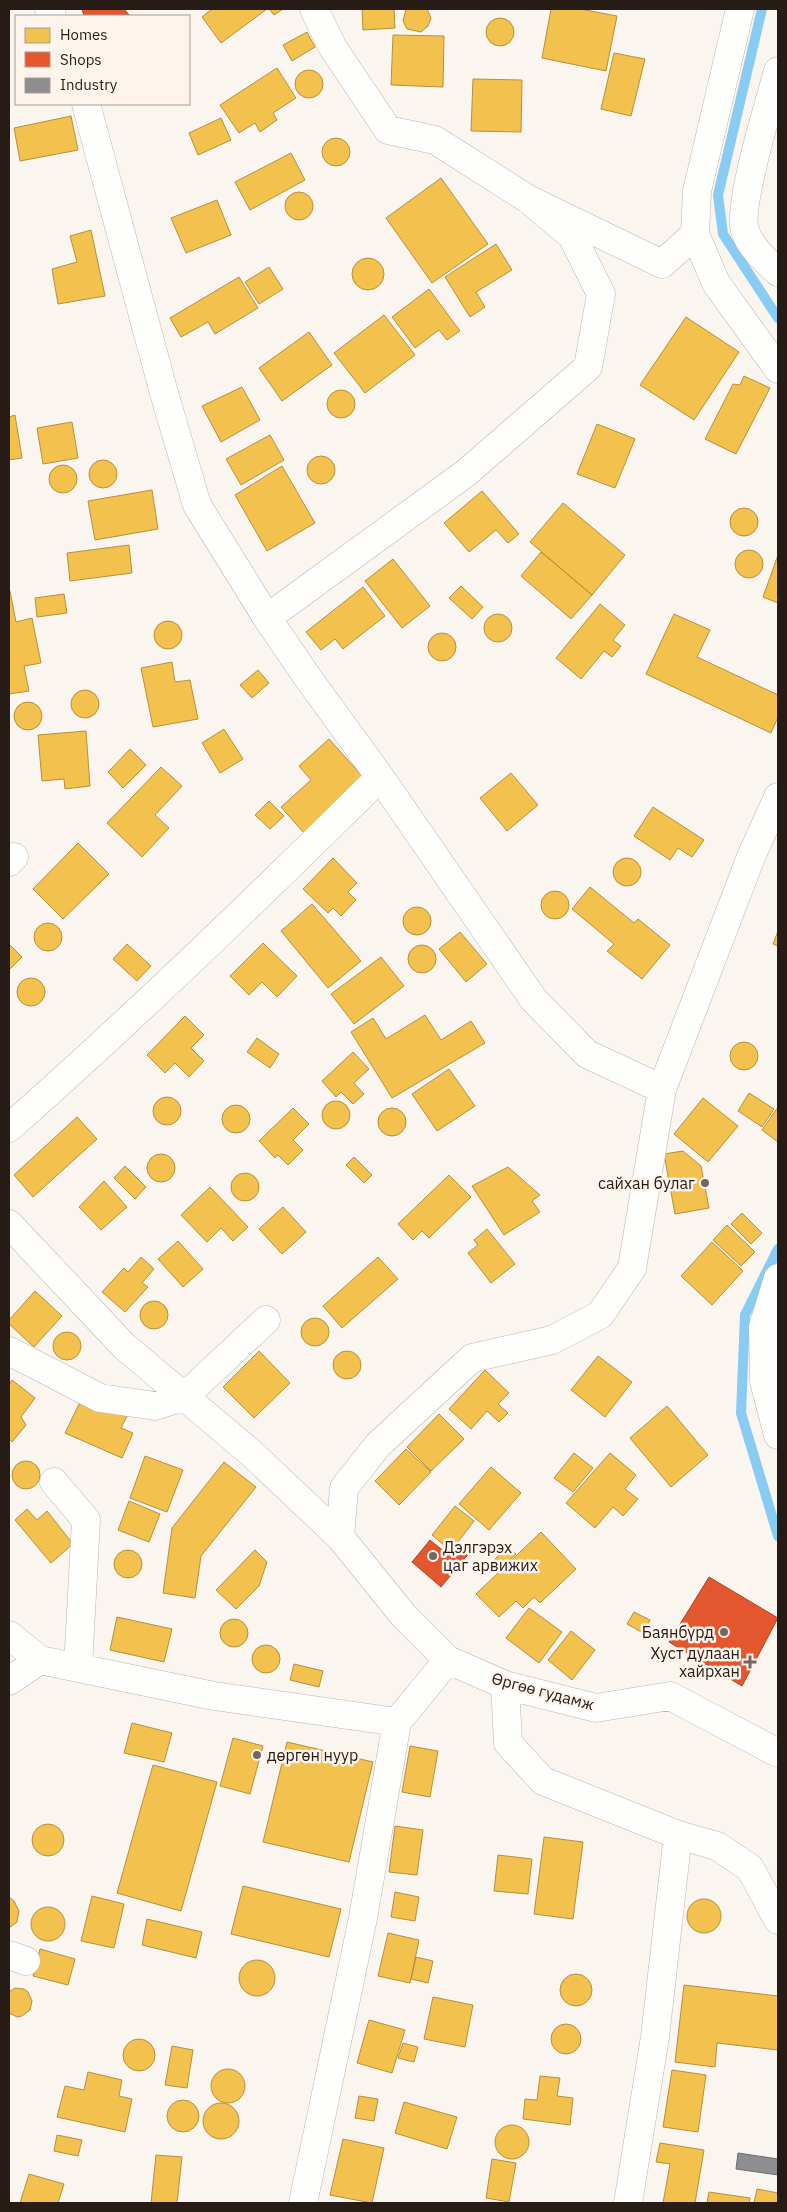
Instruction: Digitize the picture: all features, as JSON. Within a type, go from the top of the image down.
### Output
[{"type":"street","points":[[314,9],[333,48],[388,130],[435,140],[528,199],[662,264],[695,234]]},
{"type":"street","points":[[740,9],[697,192],[695,234],[716,283],[778,369]]},
{"type":"street","points":[[778,71],[744,202],[745,230],[758,253],[778,272]]},
{"type":"street","points":[[86,105],[164,393],[197,505],[267,618],[380,777],[534,1000],[587,1054],[662,1089]]},
{"type":"street","points":[[267,618],[466,473],[588,367],[601,294],[572,236],[528,199]]},
{"type":"street","points":[[9,1128],[91,1056],[242,914],[380,777]]},
{"type":"street","points":[[340,1537],[344,1488],[378,1445],[472,1358],[552,1340],[600,1315],[632,1268],[662,1089],[751,857],[778,797]]},
{"type":"street","name":"Өргөө гудамж","points":[[9,1224],[124,1346],[250,1452],[340,1537],[404,1616],[448,1660],[505,1684],[596,1708],[670,1696],[778,1753]]},
{"type":"street","points":[[778,1278],[762,1327],[764,1381],[778,1435]]},
{"type":"street","points":[[9,1351],[100,1398],[155,1406],[184,1397],[266,1320]]},
{"type":"street","points":[[54,1482],[86,1520],[78,1668]]},
{"type":"street","points":[[9,1635],[40,1660],[214,1696],[397,1722]]},
{"type":"street","points":[[9,1681],[40,1660]]},
{"type":"street","points":[[303,2203],[363,1918],[397,1722],[448,1660]]},
{"type":"street","points":[[505,1684],[508,1743],[543,1781],[678,1835],[717,1846],[750,1868],[778,1920]]},
{"type":"street","points":[[628,2203],[655,2037],[678,1835]]},
{"type":"building: Homes","points":[[212,9],[267,9],[221,43],[202,17]]},
{"type":"building: Homes","points":[[269,9],[283,9],[274,15]]},
{"type":"building: Homes","points":[[362,9],[394,9],[395,28],[363,30]]},
{"type":"building: Homes","points":[[406,9],[427,9],[431,18],[428,26],[421,32],[407,29],[403,21]]},
{"type":"building: Homes","points":[[551,9],[580,9],[617,16],[606,71],[542,58]]},
{"type":"building: Homes","points":[[500,18],[510,22],[514,32],[510,42],[500,46],[490,42],[486,32],[490,22]]},
{"type":"building: Homes","points":[[307,32],[315,47],[292,61],[283,45]]},
{"type":"building: Homes","points":[[393,35],[444,36],[443,87],[391,85]]},
{"type":"building: Homes","points":[[614,53],[645,59],[631,116],[601,109]]},
{"type":"building: Homes","points":[[277,68],[296,98],[273,113],[277,120],[260,132],[255,123],[239,133],[220,105]]},
{"type":"building: Homes","points":[[309,70],[319,74],[323,84],[319,94],[309,98],[299,94],[295,84],[299,74]]},
{"type":"building: Homes","points":[[473,79],[522,80],[521,132],[471,131]]},
{"type":"building: Homes","points":[[71,116],[78,150],[20,161],[14,128]]},
{"type":"building: Homes","points":[[221,118],[231,140],[198,155],[189,133]]},
{"type":"building: Homes","points":[[336,138],[346,142],[350,152],[346,162],[336,166],[326,162],[322,152],[326,142]]},
{"type":"building: Homes","points":[[291,153],[305,180],[250,210],[235,182]]},
{"type":"building: Homes","points":[[441,178],[488,244],[432,283],[386,218]]},
{"type":"building: Homes","points":[[299,192],[309,196],[313,206],[309,216],[299,220],[289,216],[285,206],[289,196]]},
{"type":"building: Homes","points":[[217,200],[231,235],[186,253],[171,218]]},
{"type":"building: Homes","points":[[91,230],[105,296],[58,304],[52,269],[77,262],[70,236]]},
{"type":"building: Homes","points":[[496,244],[512,270],[476,292],[485,307],[470,317],[445,277]]},
{"type":"building: Homes","points":[[368,258],[374,259],[379,263],[383,268],[383,280],[379,285],[374,289],[368,290],[362,289],[357,285],[353,280],[352,274],[353,268],[357,263],[362,259]]},
{"type":"building: Homes","points":[[269,267],[283,289],[259,304],[245,282]]},
{"type":"building: Homes","points":[[239,277],[258,308],[215,334],[208,322],[181,337],[170,318]]},
{"type":"building: Homes","points":[[429,289],[460,331],[447,340],[439,330],[415,348],[392,317]]},
{"type":"building: Homes","points":[[384,315],[415,355],[365,393],[334,353]]},
{"type":"building: Homes","points":[[686,317],[739,352],[694,420],[640,385]]},
{"type":"building: Homes","points":[[309,332],[332,365],[282,401],[259,368]]},
{"type":"building: Homes","points":[[744,376],[770,388],[736,454],[705,439],[733,384],[740,385]]},
{"type":"building: Homes","points":[[242,387],[260,420],[221,442],[202,406]]},
{"type":"building: Homes","points":[[341,390],[351,394],[355,404],[351,414],[341,418],[331,414],[327,404],[331,394]]},
{"type":"building: Homes","points":[[15,415],[22,458],[9,460],[9,417]]},
{"type":"building: Homes","points":[[72,422],[78,458],[43,464],[37,428]]},
{"type":"building: Homes","points":[[597,424],[635,439],[615,488],[577,474]]},
{"type":"building: Homes","points":[[270,435],[284,460],[241,485],[226,459]]},
{"type":"building: Homes","points":[[321,456],[331,460],[335,470],[331,480],[321,484],[311,480],[307,470],[311,460]]},
{"type":"building: Homes","points":[[103,460],[113,464],[117,474],[113,484],[103,488],[93,484],[89,474],[93,464]]},
{"type":"building: Homes","points":[[63,465],[73,469],[77,479],[73,489],[63,493],[53,489],[49,479],[53,469]]},
{"type":"building: Homes","points":[[282,466],[315,523],[267,551],[235,495]]},
{"type":"building: Homes","points":[[152,490],[158,529],[95,540],[88,501]]},
{"type":"building: Homes","points":[[482,491],[519,534],[508,543],[496,530],[469,552],[444,523]]},
{"type":"building: Homes","points":[[563,503],[625,555],[592,595],[530,542]]},
{"type":"building: Homes","points":[[744,508],[754,512],[758,522],[754,532],[744,536],[734,532],[730,522],[734,512]]},
{"type":"building: Homes","points":[[129,545],[132,573],[70,581],[67,553]]},
{"type":"building: Homes","points":[[749,550],[759,554],[763,564],[759,574],[749,578],[739,574],[735,564],[739,554]]},
{"type":"building: Homes","points":[[541,552],[592,595],[571,619],[521,576]]},
{"type":"building: Homes","points":[[778,555],[778,603],[763,597]]},
{"type":"building: Homes","points":[[393,559],[430,606],[402,628],[365,581]]},
{"type":"building: Homes","points":[[461,586],[483,607],[472,619],[449,598]]},
{"type":"building: Homes","points":[[363,587],[385,616],[343,649],[335,639],[321,650],[306,632]]},
{"type":"building: Homes","points":[[9,592],[16,622],[32,618],[41,663],[24,666],[29,691],[9,694]]},
{"type":"building: Homes","points":[[64,594],[67,613],[37,617],[35,598]]},
{"type":"building: Homes","points":[[600,604],[625,625],[613,640],[621,646],[612,657],[604,651],[581,679],[556,658]]},
{"type":"building: Homes","points":[[498,614],[508,618],[512,628],[508,638],[498,642],[488,638],[484,628],[488,618]]},
{"type":"building: Homes","points":[[674,614],[710,630],[697,657],[778,695],[778,717],[771,733],[646,674]]},
{"type":"building: Homes","points":[[168,621],[178,625],[182,635],[178,645],[168,649],[158,645],[154,635],[158,625]]},
{"type":"building: Homes","points":[[442,633],[452,637],[456,647],[452,657],[442,661],[432,657],[428,647],[432,637]]},
{"type":"building: Homes","points":[[172,662],[175,682],[190,680],[198,719],[153,727],[141,668]]},
{"type":"building: Homes","points":[[258,670],[269,683],[252,698],[240,685]]},
{"type":"building: Homes","points":[[85,690],[95,694],[99,704],[95,714],[85,718],[75,714],[71,704],[75,694]]},
{"type":"building: Homes","points":[[28,702],[38,706],[42,716],[38,726],[28,730],[18,726],[14,716],[18,706]]},
{"type":"building: Homes","points":[[224,729],[243,759],[220,773],[202,743]]},
{"type":"building: Homes","points":[[86,731],[90,786],[65,789],[64,779],[42,781],[38,735]]},
{"type":"building: Homes","points":[[329,739],[364,778],[304,833],[281,807],[311,780],[299,766]]},
{"type":"building: Homes","points":[[130,749],[146,765],[123,788],[108,772]]},
{"type":"building: Homes","points":[[161,767],[182,786],[155,815],[169,828],[142,857],[107,823]]},
{"type":"building: Homes","points":[[511,773],[538,805],[507,831],[480,798]]},
{"type":"building: Homes","points":[[269,801],[284,816],[270,829],[255,815]]},
{"type":"building: Homes","points":[[653,807],[704,840],[692,857],[678,848],[670,860],[634,836]]},
{"type":"building: Homes","points":[[78,843],[109,874],[63,919],[33,889]]},
{"type":"building: Homes","points":[[333,858],[357,883],[348,892],[356,900],[341,916],[333,908],[328,913],[303,889]]},
{"type":"building: Homes","points":[[627,858],[637,862],[641,872],[637,882],[627,886],[617,882],[613,872],[617,862]]},
{"type":"building: Homes","points":[[590,887],[634,923],[638,919],[670,945],[642,979],[607,951],[614,944],[572,909]]},
{"type":"building: Homes","points":[[555,891],[565,895],[569,905],[565,915],[555,919],[545,915],[541,905],[545,895]]},
{"type":"building: Homes","points":[[312,904],[361,961],[328,988],[281,931]]},
{"type":"building: Homes","points":[[417,907],[427,911],[431,921],[427,931],[417,935],[407,931],[403,921],[407,911]]},
{"type":"building: Homes","points":[[48,923],[58,927],[62,937],[58,947],[48,951],[38,947],[34,937],[38,927]]},
{"type":"building: Homes","points":[[778,931],[778,946],[773,944]]},
{"type":"building: Homes","points":[[460,932],[487,964],[466,982],[439,949]]},
{"type":"building: Homes","points":[[263,943],[297,976],[277,997],[262,982],[249,995],[230,976]]},
{"type":"building: Homes","points":[[9,944],[22,957],[9,970]]},
{"type":"building: Homes","points":[[127,944],[151,966],[137,981],[113,959]]},
{"type":"building: Homes","points":[[422,945],[432,949],[436,959],[432,969],[422,973],[412,969],[408,959],[412,949]]},
{"type":"building: Homes","points":[[381,957],[404,986],[354,1024],[331,994]]},
{"type":"building: Homes","points":[[31,978],[41,982],[45,992],[41,1002],[31,1006],[21,1002],[17,992],[21,982]]},
{"type":"building: Homes","points":[[425,1015],[441,1040],[471,1021],[485,1043],[392,1098],[351,1032],[373,1018],[386,1039]]},
{"type":"building: Homes","points":[[185,1016],[204,1035],[191,1048],[204,1061],[189,1077],[175,1063],[165,1073],[147,1055]]},
{"type":"building: Homes","points":[[257,1038],[279,1054],[270,1068],[247,1052]]},
{"type":"building: Homes","points":[[744,1042],[754,1046],[758,1056],[754,1066],[744,1070],[734,1066],[730,1056],[734,1046]]},
{"type":"building: Homes","points":[[353,1052],[369,1069],[354,1083],[364,1094],[353,1104],[341,1092],[336,1097],[322,1081]]},
{"type":"building: Homes","points":[[449,1069],[475,1106],[437,1131],[412,1094]]},
{"type":"building: Homes","points":[[749,1093],[774,1109],[762,1127],[738,1111]]},
{"type":"building: Homes","points":[[167,1097],[177,1101],[181,1111],[177,1121],[167,1125],[157,1121],[153,1111],[157,1101]]},
{"type":"building: Homes","points":[[703,1098],[738,1126],[708,1162],[674,1134]]},
{"type":"building: Homes","points":[[336,1101],[346,1105],[350,1115],[346,1125],[336,1129],[326,1125],[322,1115],[326,1105]]},
{"type":"building: Homes","points":[[236,1105],[246,1109],[250,1119],[246,1129],[236,1133],[226,1129],[222,1119],[226,1109]]},
{"type":"building: Homes","points":[[778,1107],[778,1142],[762,1130]]},
{"type":"building: Homes","points":[[293,1108],[309,1124],[293,1140],[303,1150],[288,1165],[278,1155],[275,1158],[259,1141]]},
{"type":"building: Homes","points":[[392,1108],[402,1112],[406,1122],[402,1132],[392,1136],[382,1132],[378,1122],[382,1112]]},
{"type":"building: Homes","points":[[77,1117],[97,1139],[33,1197],[14,1175]]},
{"type":"building: Homes","points":[[683,1151],[701,1166],[709,1208],[675,1214],[664,1154]]},
{"type":"building: Homes","points":[[161,1154],[171,1158],[175,1168],[171,1178],[161,1182],[151,1178],[147,1168],[151,1158]]},
{"type":"building: Homes","points":[[354,1157],[372,1175],[364,1183],[346,1165]]},
{"type":"building: Homes","points":[[125,1166],[146,1187],[135,1199],[114,1178]]},
{"type":"building: Homes","points":[[508,1167],[540,1195],[532,1201],[540,1212],[504,1235],[472,1186]]},
{"type":"building: Homes","points":[[245,1173],[255,1177],[259,1187],[255,1197],[245,1201],[235,1197],[231,1187],[235,1177]]},
{"type":"building: Homes","points":[[449,1175],[471,1197],[429,1238],[422,1231],[413,1240],[398,1224]]},
{"type":"building: Homes","points":[[104,1181],[127,1207],[101,1230],[79,1207]]},
{"type":"building: Homes","points":[[210,1187],[248,1227],[233,1241],[221,1228],[207,1242],[181,1215]]},
{"type":"building: Homes","points":[[283,1207],[306,1232],[282,1254],[259,1229]]},
{"type":"building: Homes","points":[[742,1213],[762,1233],[751,1244],[731,1224]]},
{"type":"building: Homes","points":[[727,1225],[755,1252],[741,1266],[713,1240]]},
{"type":"building: Homes","points":[[487,1229],[515,1264],[491,1283],[468,1253],[478,1245],[474,1240]]},
{"type":"building: Homes","points":[[178,1241],[203,1269],[183,1287],[158,1259]]},
{"type":"building: Homes","points":[[712,1242],[743,1271],[712,1305],[681,1276]]},
{"type":"building: Homes","points":[[141,1257],[154,1269],[142,1283],[148,1287],[125,1312],[102,1292],[124,1268],[128,1272]]},
{"type":"building: Homes","points":[[378,1257],[398,1279],[342,1328],[323,1306]]},
{"type":"building: Homes","points":[[35,1291],[62,1316],[34,1347],[9,1324],[9,1320]]},
{"type":"building: Homes","points":[[154,1301],[164,1305],[168,1315],[164,1325],[154,1329],[144,1325],[140,1315],[144,1305]]},
{"type":"building: Homes","points":[[315,1318],[325,1322],[329,1332],[325,1342],[315,1346],[305,1342],[301,1332],[305,1322]]},
{"type":"building: Homes","points":[[67,1332],[77,1336],[81,1346],[77,1356],[67,1360],[57,1356],[53,1346],[57,1336]]},
{"type":"building: Homes","points":[[259,1351],[290,1383],[254,1418],[223,1387]]},
{"type":"building: Homes","points":[[347,1351],[357,1355],[361,1365],[357,1375],[347,1379],[337,1375],[333,1365],[337,1355]]},
{"type":"building: Homes","points":[[598,1356],[632,1382],[605,1417],[571,1390]]},
{"type":"building: Homes","points":[[485,1370],[509,1393],[498,1404],[508,1413],[499,1422],[487,1411],[471,1429],[449,1409]]},
{"type":"building: Homes","points":[[12,1380],[35,1398],[21,1417],[26,1425],[12,1442],[9,1439],[9,1385]]},
{"type":"building: Homes","points":[[82,1398],[127,1416],[121,1428],[133,1433],[122,1458],[65,1433]]},
{"type":"building: Homes","points":[[667,1406],[708,1455],[671,1487],[630,1438]]},
{"type":"building: Homes","points":[[439,1414],[464,1439],[431,1471],[407,1447]]},
{"type":"building: Homes","points":[[406,1449],[431,1472],[399,1505],[375,1481]]},
{"type":"building: Homes","points":[[574,1453],[593,1468],[573,1492],[554,1478]]},
{"type":"building: Homes","points":[[610,1453],[636,1475],[625,1489],[638,1499],[623,1516],[613,1507],[595,1528],[566,1503]]},
{"type":"building: Homes","points":[[145,1456],[183,1470],[167,1512],[130,1498]]},
{"type":"building: Homes","points":[[26,1461],[36,1465],[40,1475],[36,1485],[26,1489],[16,1485],[12,1475],[16,1465]]},
{"type":"building: Homes","points":[[224,1462],[256,1487],[201,1556],[195,1598],[163,1593],[172,1528]]},
{"type":"building: Homes","points":[[491,1467],[521,1493],[489,1530],[459,1504]]},
{"type":"building: Homes","points":[[129,1501],[160,1514],[149,1542],[118,1530]]},
{"type":"building: Homes","points":[[455,1506],[474,1521],[451,1551],[432,1535]]},
{"type":"building: Homes","points":[[27,1509],[37,1520],[47,1511],[73,1544],[51,1563],[15,1520]]},
{"type":"building: Homes","points":[[541,1532],[576,1569],[540,1603],[534,1597],[523,1608],[516,1601],[499,1617],[476,1594]]},
{"type":"building: Homes","points":[[508,1546],[516,1554],[503,1566],[495,1559]]},
{"type":"building: Homes","points":[[128,1550],[138,1554],[142,1564],[138,1574],[128,1578],[118,1574],[114,1564],[118,1554]]},
{"type":"building: Homes","points":[[255,1550],[267,1562],[259,1586],[236,1609],[216,1590]]},
{"type":"building: Homes","points":[[529,1608],[562,1632],[539,1663],[506,1638]]},
{"type":"building: Homes","points":[[634,1612],[650,1620],[643,1633],[627,1624]]},
{"type":"building: Homes","points":[[117,1617],[172,1629],[164,1662],[110,1650]]},
{"type":"building: Homes","points":[[234,1619],[244,1623],[248,1633],[244,1643],[234,1647],[224,1643],[220,1633],[224,1623]]},
{"type":"building: Homes","points":[[571,1631],[595,1650],[572,1680],[548,1660]]},
{"type":"building: Homes","points":[[266,1645],[276,1649],[280,1659],[276,1669],[266,1673],[256,1669],[252,1659],[256,1649]]},
{"type":"building: Homes","points":[[294,1664],[323,1671],[319,1687],[290,1680]]},
{"type":"building: Homes","points":[[132,1723],[172,1733],[164,1762],[124,1753]]},
{"type":"building: Homes","points":[[233,1738],[263,1746],[250,1794],[220,1786]]},
{"type":"building: Homes","points":[[287,1742],[373,1762],[349,1862],[263,1842]]},
{"type":"building: Homes","points":[[410,1746],[438,1751],[430,1797],[402,1792]]},
{"type":"building: Homes","points":[[153,1765],[217,1782],[181,1911],[117,1893]]},
{"type":"building: Homes","points":[[48,1824],[54,1825],[59,1829],[63,1834],[63,1846],[59,1851],[54,1855],[48,1856],[42,1855],[37,1851],[33,1846],[32,1840],[33,1834],[37,1829],[42,1825]]},
{"type":"building: Homes","points":[[395,1826],[423,1830],[417,1875],[389,1872]]},
{"type":"building: Homes","points":[[544,1837],[583,1842],[573,1919],[534,1914]]},
{"type":"building: Homes","points":[[498,1855],[532,1859],[528,1894],[494,1891]]},
{"type":"building: Homes","points":[[243,1886],[341,1909],[329,1957],[231,1934]]},
{"type":"building: Homes","points":[[395,1892],[419,1897],[415,1921],[391,1917]]},
{"type":"building: Homes","points":[[92,1896],[124,1904],[114,1948],[81,1941]]},
{"type":"building: Homes","points":[[9,1897],[14,1901],[19,1911],[17,1922],[9,1928]]},
{"type":"building: Homes","points":[[704,1899],[716,1904],[721,1916],[716,1928],[704,1933],[692,1928],[687,1916],[692,1904]]},
{"type":"building: Homes","points":[[48,1907],[60,1912],[65,1924],[60,1936],[48,1941],[36,1936],[31,1924],[36,1912]]},
{"type":"building: Homes","points":[[147,1919],[202,1932],[196,1958],[142,1945]]},
{"type":"building: Homes","points":[[388,1933],[419,1940],[410,1983],[378,1976]]},
{"type":"building: Homes","points":[[40,1949],[75,1959],[68,1985],[33,1976]]},
{"type":"building: Homes","points":[[416,1957],[433,1961],[428,1983],[411,1979]]},
{"type":"building: Homes","points":[[257,1960],[264,1961],[270,1965],[274,1971],[274,1985],[270,1991],[264,1995],[257,1996],[250,1995],[244,1991],[240,1985],[239,1978],[240,1971],[244,1965],[250,1961]]},
{"type":"building: Homes","points":[[576,1974],[582,1975],[587,1979],[591,1984],[591,1996],[587,2001],[582,2005],[576,2006],[570,2005],[565,2001],[561,1996],[560,1990],[561,1984],[565,1979],[570,1975]]},
{"type":"building: Homes","points":[[684,1985],[778,1996],[778,2050],[717,2043],[715,2067],[675,2062]]},
{"type":"building: Homes","points":[[15,1988],[24,1989],[28,1992],[32,2001],[30,2010],[17,2017],[9,2013],[9,1992]]},
{"type":"building: Homes","points":[[433,1997],[473,2005],[465,2047],[424,2039]]},
{"type":"building: Homes","points":[[369,2020],[405,2030],[392,2073],[357,2063]]},
{"type":"building: Homes","points":[[566,2024],[577,2028],[581,2039],[577,2050],[566,2054],[555,2050],[551,2039],[555,2028]]},
{"type":"building: Homes","points":[[139,2039],[145,2040],[150,2044],[154,2049],[154,2061],[150,2066],[145,2070],[139,2071],[133,2070],[128,2066],[124,2061],[123,2055],[124,2049],[128,2044],[133,2040]]},
{"type":"building: Homes","points":[[403,2043],[418,2047],[414,2062],[398,2058]]},
{"type":"building: Homes","points":[[172,2046],[193,2050],[187,2088],[165,2085]]},
{"type":"building: Homes","points":[[228,2069],[235,2070],[240,2074],[244,2079],[244,2093],[240,2098],[235,2102],[228,2103],[221,2102],[216,2098],[212,2093],[211,2086],[212,2079],[216,2074],[221,2070]]},
{"type":"building: Homes","points":[[672,2070],[706,2075],[698,2132],[663,2127]]},
{"type":"building: Homes","points":[[88,2072],[122,2080],[119,2096],[132,2099],[125,2132],[57,2117],[65,2086],[84,2090]]},
{"type":"building: Homes","points":[[540,2076],[560,2078],[557,2096],[573,2098],[570,2125],[523,2119],[525,2099],[537,2100]]},
{"type":"building: Homes","points":[[359,2096],[378,2099],[374,2121],[355,2118]]},
{"type":"building: Homes","points":[[183,2100],[194,2105],[199,2116],[194,2127],[183,2132],[172,2127],[167,2116],[172,2105]]},
{"type":"building: Homes","points":[[404,2102],[457,2117],[447,2149],[395,2133]]},
{"type":"building: Homes","points":[[221,2103],[228,2104],[234,2108],[238,2114],[238,2128],[234,2134],[228,2138],[221,2139],[214,2138],[208,2134],[204,2128],[203,2121],[204,2114],[208,2108],[214,2104]]},
{"type":"building: Homes","points":[[512,2125],[524,2130],[529,2142],[524,2154],[512,2159],[500,2154],[495,2142],[500,2130]]},
{"type":"building: Homes","points":[[57,2135],[82,2140],[78,2156],[54,2151]]},
{"type":"building: Homes","points":[[343,2139],[384,2148],[372,2203],[330,2195]]},
{"type":"building: Homes","points":[[660,2143],[704,2150],[695,2203],[663,2203],[670,2164],[656,2162]]},
{"type":"building: Homes","points":[[156,2155],[182,2157],[177,2203],[151,2203]]},
{"type":"building: Homes","points":[[492,2159],[516,2163],[509,2202],[486,2198]]},
{"type":"building: Homes","points":[[29,2174],[64,2184],[58,2203],[20,2203]]},
{"type":"building: Homes","points":[[757,2189],[778,2193],[778,2203],[754,2203]]},
{"type":"building: Homes","points":[[709,2192],[750,2198],[749,2203],[707,2203]]},
{"type":"building: Shops","points":[[82,9],[124,9],[129,15],[84,15]]},
{"type":"building: Shops","points":[[430,1540],[451,1557],[461,1544],[471,1551],[441,1587],[412,1562]]},
{"type":"building: Shops","name":"Баянбүрд","points":[[709,1577],[778,1618],[742,1686],[669,1642]]},
{"type":"building: Industry","points":[[738,2153],[778,2159],[778,2175],[736,2169]]},
{"type":"waterway","points":[[762,9],[718,195],[723,234],[778,318]]},
{"type":"waterway","points":[[778,1249],[745,1315],[741,1413],[778,1536]]},
{"type":"place","name":"сайхан булаг","points":[[705,1183]]},
{"type":"place","name":"Дэлгэрэх цаг арвижих","points":[[433,1556]]},
{"type":"place","name":"Баянбүрд","points":[[724,1632]]},
{"type":"place","name":"Хуст дулаан хайрхан","points":[[750,1662]]},
{"type":"place","name":"дөргөн нуур","points":[[257,1755]]}]
